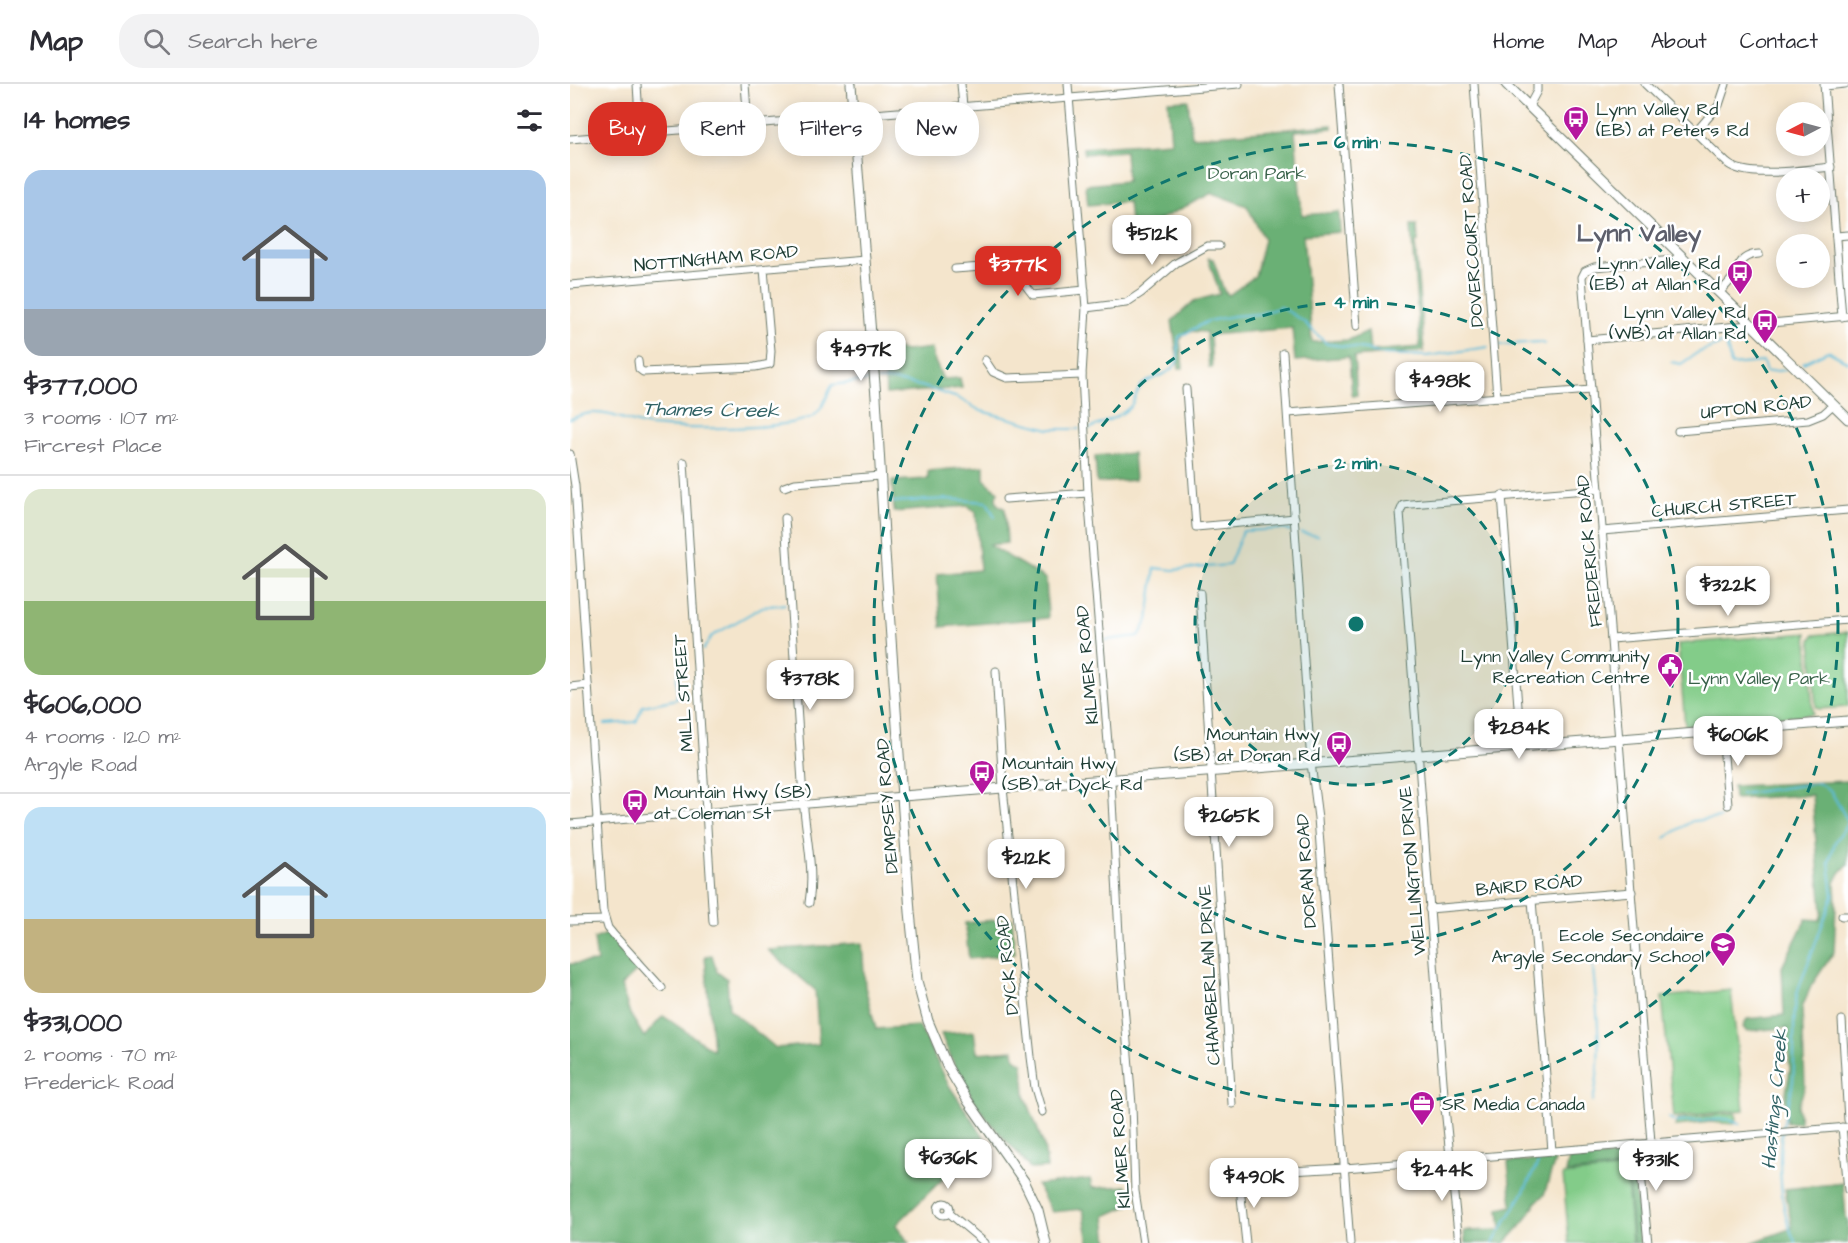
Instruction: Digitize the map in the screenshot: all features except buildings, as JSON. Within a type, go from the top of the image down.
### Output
[{"type":"street","points":[[636,84],[637,102]]},
{"type":"street","points":[[745,84],[746,102]]},
{"type":"street","name":"DEMPSEY ROAD","points":[[851,84],[852,102]]},
{"type":"street","points":[[962,84],[963,102]]},
{"type":"street","name":"KILMER ROAD","points":[[1068,84],[1086,308],[1082,375],[1088,493],[1111,781],[1120,954],[1132,1105],[1135,1191],[1143,1243]]},
{"type":"street","points":[[979,106],[1176,87],[1239,84]]},
{"type":"street","points":[[1339,84],[1357,326]]},
{"type":"street","name":"DOVERCOURT ROAD","points":[[1474,84],[1497,397]]},
{"type":"street","points":[[1506,84],[1848,419]]},
{"type":"street","points":[[1528,106],[1537,91],[1537,84]]},
{"type":"street","points":[[1645,84],[1731,167],[1744,172],[1831,167]]},
{"type":"street","points":[[1695,133],[1719,105],[1726,84]]},
{"type":"street","points":[[1587,340],[1845,316],[1824,85],[1845,84]]},
{"type":"street","points":[[570,139],[588,137]]},
{"type":"street","name":"DEMPSEY ROAD","points":[[856,156],[874,366],[917,981],[928,1021],[941,1053],[956,1081],[1030,1191],[1041,1219],[1046,1243]]},
{"type":"street","points":[[1836,236],[1848,235]]},
{"type":"street","points":[[1086,308],[1126,303],[1176,263],[1207,246],[1219,246]]},
{"type":"street","points":[[1719,293],[1732,278],[1736,266],[1743,259],[1751,254],[1759,254]]},
{"type":"street","name":"FREDERICK ROAD","points":[[1651,1142],[1582,277],[1585,271],[1594,267],[1674,260],[1680,255]]},
{"type":"street","name":"NOTTINGHAM ROAD","points":[[570,285],[865,260]]},
{"type":"street","points":[[955,269],[1008,265],[1033,295],[1085,290]]},
{"type":"street","points":[[638,361],[639,369],[643,372],[755,367],[770,364],[764,269]]},
{"type":"street","name":"DORAN ROAD","points":[[1284,353],[1311,763],[1318,818],[1350,1243]]},
{"type":"street","points":[[985,360],[993,372],[1007,378],[1082,375]]},
{"type":"street","points":[[1186,389],[1196,527],[1295,518]]},
{"type":"street","points":[[1288,413],[1591,390]]},
{"type":"street","name":"UPTON ROAD","points":[[1678,431],[1808,420],[1823,414],[1833,405]]},
{"type":"street","points":[[570,454],[574,477],[574,528],[605,920],[613,934],[662,988]]},
{"type":"street","name":"MILL STREET","points":[[684,462],[713,922]]},
{"type":"street","points":[[784,487],[795,483],[880,476]]},
{"type":"street","points":[[1521,746],[1502,495],[1599,489]]},
{"type":"street","points":[[1006,499],[1088,493]]},
{"type":"street","name":"WELLINGTON DRIVE","points":[[1459,1243],[1429,909],[1400,518],[1403,506],[1502,495]]},
{"type":"street","name":"CHURCH STREET","points":[[1602,531],[1848,510]]},
{"type":"street","points":[[785,518],[803,805],[810,869],[809,903]]},
{"type":"street","name":"CHAMBERLAIN DRIVE","points":[[1200,593],[1232,1104]]},
{"type":"street","points":[[1611,639],[1848,620]]},
{"type":"street","name":"DYCK ROAD","points":[[996,671],[1003,788],[1031,1057],[1035,1088],[1042,1112]]},
{"type":"street","points":[[570,687],[588,685]]},
{"type":"street","points":[[570,824],[1848,721]]},
{"type":"street","points":[[1722,730],[1728,805]]},
{"type":"street","name":"BAIRD ROAD","points":[[1429,909],[1632,892]]},
{"type":"street","points":[[1532,900],[1552,1151]]},
{"type":"street","points":[[570,921],[605,920]]},
{"type":"street","points":[[1842,1020],[1848,1120]]},
{"type":"street","points":[[1218,1175],[1345,1168],[1845,1127],[1848,1190]]},
{"type":"street","points":[[1638,1144],[1648,1243]]},
{"type":"street","points":[[1242,1175],[1240,1197],[1246,1243]]},
{"type":"street","points":[[949,1213],[985,1243]]},
{"type":"green space","name":"Doran Park","points":[[1188,100],[1192,137],[1332,125],[1332,128],[1295,131],[1302,215],[1339,212],[1340,232],[1303,235],[1312,342],[1349,340],[1368,331],[1370,351],[1420,347],[1411,226],[1417,226],[1418,242],[1415,243],[1424,351],[1354,357],[1357,395],[1352,396],[1349,357],[1295,361],[1292,328],[1210,335],[1212,368],[1209,368],[1206,332],[1187,331],[1180,340],[1183,368],[1179,368],[1172,321],[1194,301],[1220,294],[1208,258],[1213,259],[1224,291],[1229,295],[1255,276],[1264,239],[1247,206],[1212,193],[1141,229],[1132,242],[1128,202],[1088,205],[1086,185],[1127,181],[1125,151],[1084,154],[1083,148],[1171,142],[1168,101]]},
{"type":"green space","points":[[883,346],[906,351],[932,348],[933,357],[943,379],[960,378],[962,388],[886,394]]},
{"type":"green space","points":[[1133,453],[1135,480],[1097,483],[1095,456]]},
{"type":"green space","points":[[984,466],[984,479],[998,492],[997,504],[1005,509],[1007,543],[989,545],[1046,579],[1048,618],[941,627],[937,574],[980,570],[976,512],[968,506],[894,512],[892,481],[928,479],[928,471]]},
{"type":"green space","points":[[1848,632],[1848,707],[1819,709],[1816,707],[1811,640],[1814,635]]},
{"type":"green space","name":"Lynn Valley Park","points":[[1807,633],[1813,714],[1685,725],[1678,644]]},
{"type":"green space","points":[[1848,781],[1848,864],[1835,883],[1834,952],[1811,986],[1802,1008],[1805,1086],[1798,1107],[1800,1122],[1787,1123],[1785,1098],[1790,1070],[1787,1028],[1746,1031],[1743,1027],[1747,1019],[1784,1015],[1782,967],[1806,919],[1820,920],[1822,912],[1812,795],[1734,799],[1733,786]]},
{"type":"green space","points":[[1012,918],[1015,954],[969,959],[965,923]]},
{"type":"green space","points":[[607,934],[640,968],[621,986],[630,1014],[644,1037],[663,1016],[713,1050],[705,956],[712,955],[717,972],[727,979],[729,1009],[776,1048],[819,1044],[815,990],[768,950],[862,943],[865,987],[876,1029],[919,1026],[950,1087],[994,1152],[975,1171],[965,1157],[896,1225],[909,1243],[570,1243],[570,964],[597,962],[594,939]]},
{"type":"green space","points":[[1731,990],[1744,1110],[1674,1117],[1662,997]]},
{"type":"green space","points":[[974,1031],[977,1053],[1014,1050],[1015,1058],[1023,1064],[1025,1095],[1044,1146],[1047,1168],[1030,1169],[983,1113],[963,1080],[941,1034]]},
{"type":"green space","points":[[1735,1113],[1737,1118],[1734,1124],[1710,1122],[1675,1126],[1678,1119]]},
{"type":"green space","points":[[1633,1155],[1640,1243],[1633,1243],[1627,1167],[1566,1173],[1569,1158]]},
{"type":"green space","points":[[1555,1160],[1544,1195],[1505,1243],[1465,1243],[1464,1231],[1501,1230],[1499,1209],[1512,1206],[1508,1162]]},
{"type":"green space","points":[[1626,1168],[1632,1243],[1569,1243],[1563,1175]]},
{"type":"green space","points":[[1090,1179],[1092,1188],[1127,1186],[1130,1205],[1105,1216],[1108,1243],[1089,1243],[1083,1209],[1052,1212],[1037,1185]]},
{"type":"green space","points":[[1843,1183],[1848,1221],[1848,1243],[1751,1243],[1792,1228],[1785,1189]]},
{"type":"waterway","name":"Thames Creek","points":[[1089,429],[1126,411],[1141,386],[1169,371],[1176,364],[1179,337],[1208,321],[1259,314],[1281,307],[1303,321],[1327,344],[1366,349],[1380,354],[1427,356],[1488,347]]},
{"type":"waterway","name":"Thames Creek","points":[[1499,345],[1538,342],[1545,344]]},
{"type":"waterway","name":"Thames Creek","points":[[1671,362],[1681,364],[1697,353],[1726,342],[1731,365],[1763,362],[1766,372],[1786,370]]},
{"type":"waterway","name":"Thames Creek","points":[[1803,363],[1828,351],[1848,362]]},
{"type":"waterway","name":"Thames Creek","points":[[570,419],[599,413],[650,426],[686,428],[737,428],[787,423],[806,419],[817,413],[832,385],[871,380]]},
{"type":"waterway","name":"Thames Creek","points":[[877,380],[921,386],[958,398],[981,411],[1049,429],[1079,429]]},
{"type":"waterway","points":[[893,502],[947,499],[987,502],[995,517]]},
{"type":"waterway","points":[[1106,640],[1139,636],[1148,620],[1155,568],[1173,570],[1229,565],[1243,531],[1282,529],[1290,531]]},
{"type":"waterway","points":[[1301,533],[1318,536]]},
{"type":"waterway","points":[[703,650],[712,636],[762,607],[785,604]]},
{"type":"waterway","points":[[1080,642],[1094,641]]},
{"type":"waterway","points":[[605,724],[636,722],[643,706],[677,699],[677,676],[680,669]]},
{"type":"waterway","points":[[1741,794],[1818,783],[1830,790],[1848,821]]},
{"type":"waterway","points":[[1665,838],[1692,821],[1720,818]]},
{"type":"waterway","name":"Hastings Creek","points":[[1796,1243],[1786,1217],[1780,1170],[1783,1126],[1793,1081],[1796,1001],[1833,896],[1829,862],[1835,842],[1848,823]]},
{"type":"waterway","points":[[1592,957],[1599,1047],[1593,1101]]},
{"type":"waterway","points":[[1669,1118],[1676,1122],[1730,1119],[1741,1124]]},
{"type":"waterway","points":[[1493,1243],[1538,1163]]},
{"type":"place","name":"Lynn Valley Rd (EB) at Peters Rd","points":[[1576,142]]},
{"type":"place","name":"Lynn Valley Rd (EB) at Allan Rd","points":[[1740,296]]},
{"type":"place","name":"Lynn Valley Rd (WB) at Allan Rd","points":[[1765,345]]},
{"type":"place","name":"Lynn Valley Community Recreation Centre","points":[[1670,689]]},
{"type":"place","name":"Mountain Hwy (SB) at Doran Rd","points":[[1339,767]]},
{"type":"place","name":"Mountain Hwy (SB) at Dyck Rd","points":[[982,796]]},
{"type":"place","name":"Mountain Hwy (SB) at Coleman St","points":[[635,825]]},
{"type":"place","name":"Ecole Secondaire Argyle Secondary School","points":[[1723,968]]},
{"type":"place","name":"SR Media Canada","points":[[1422,1127]]},
{"type":"district","name":"Lynn Valley","points":[[1639,233]]}]
